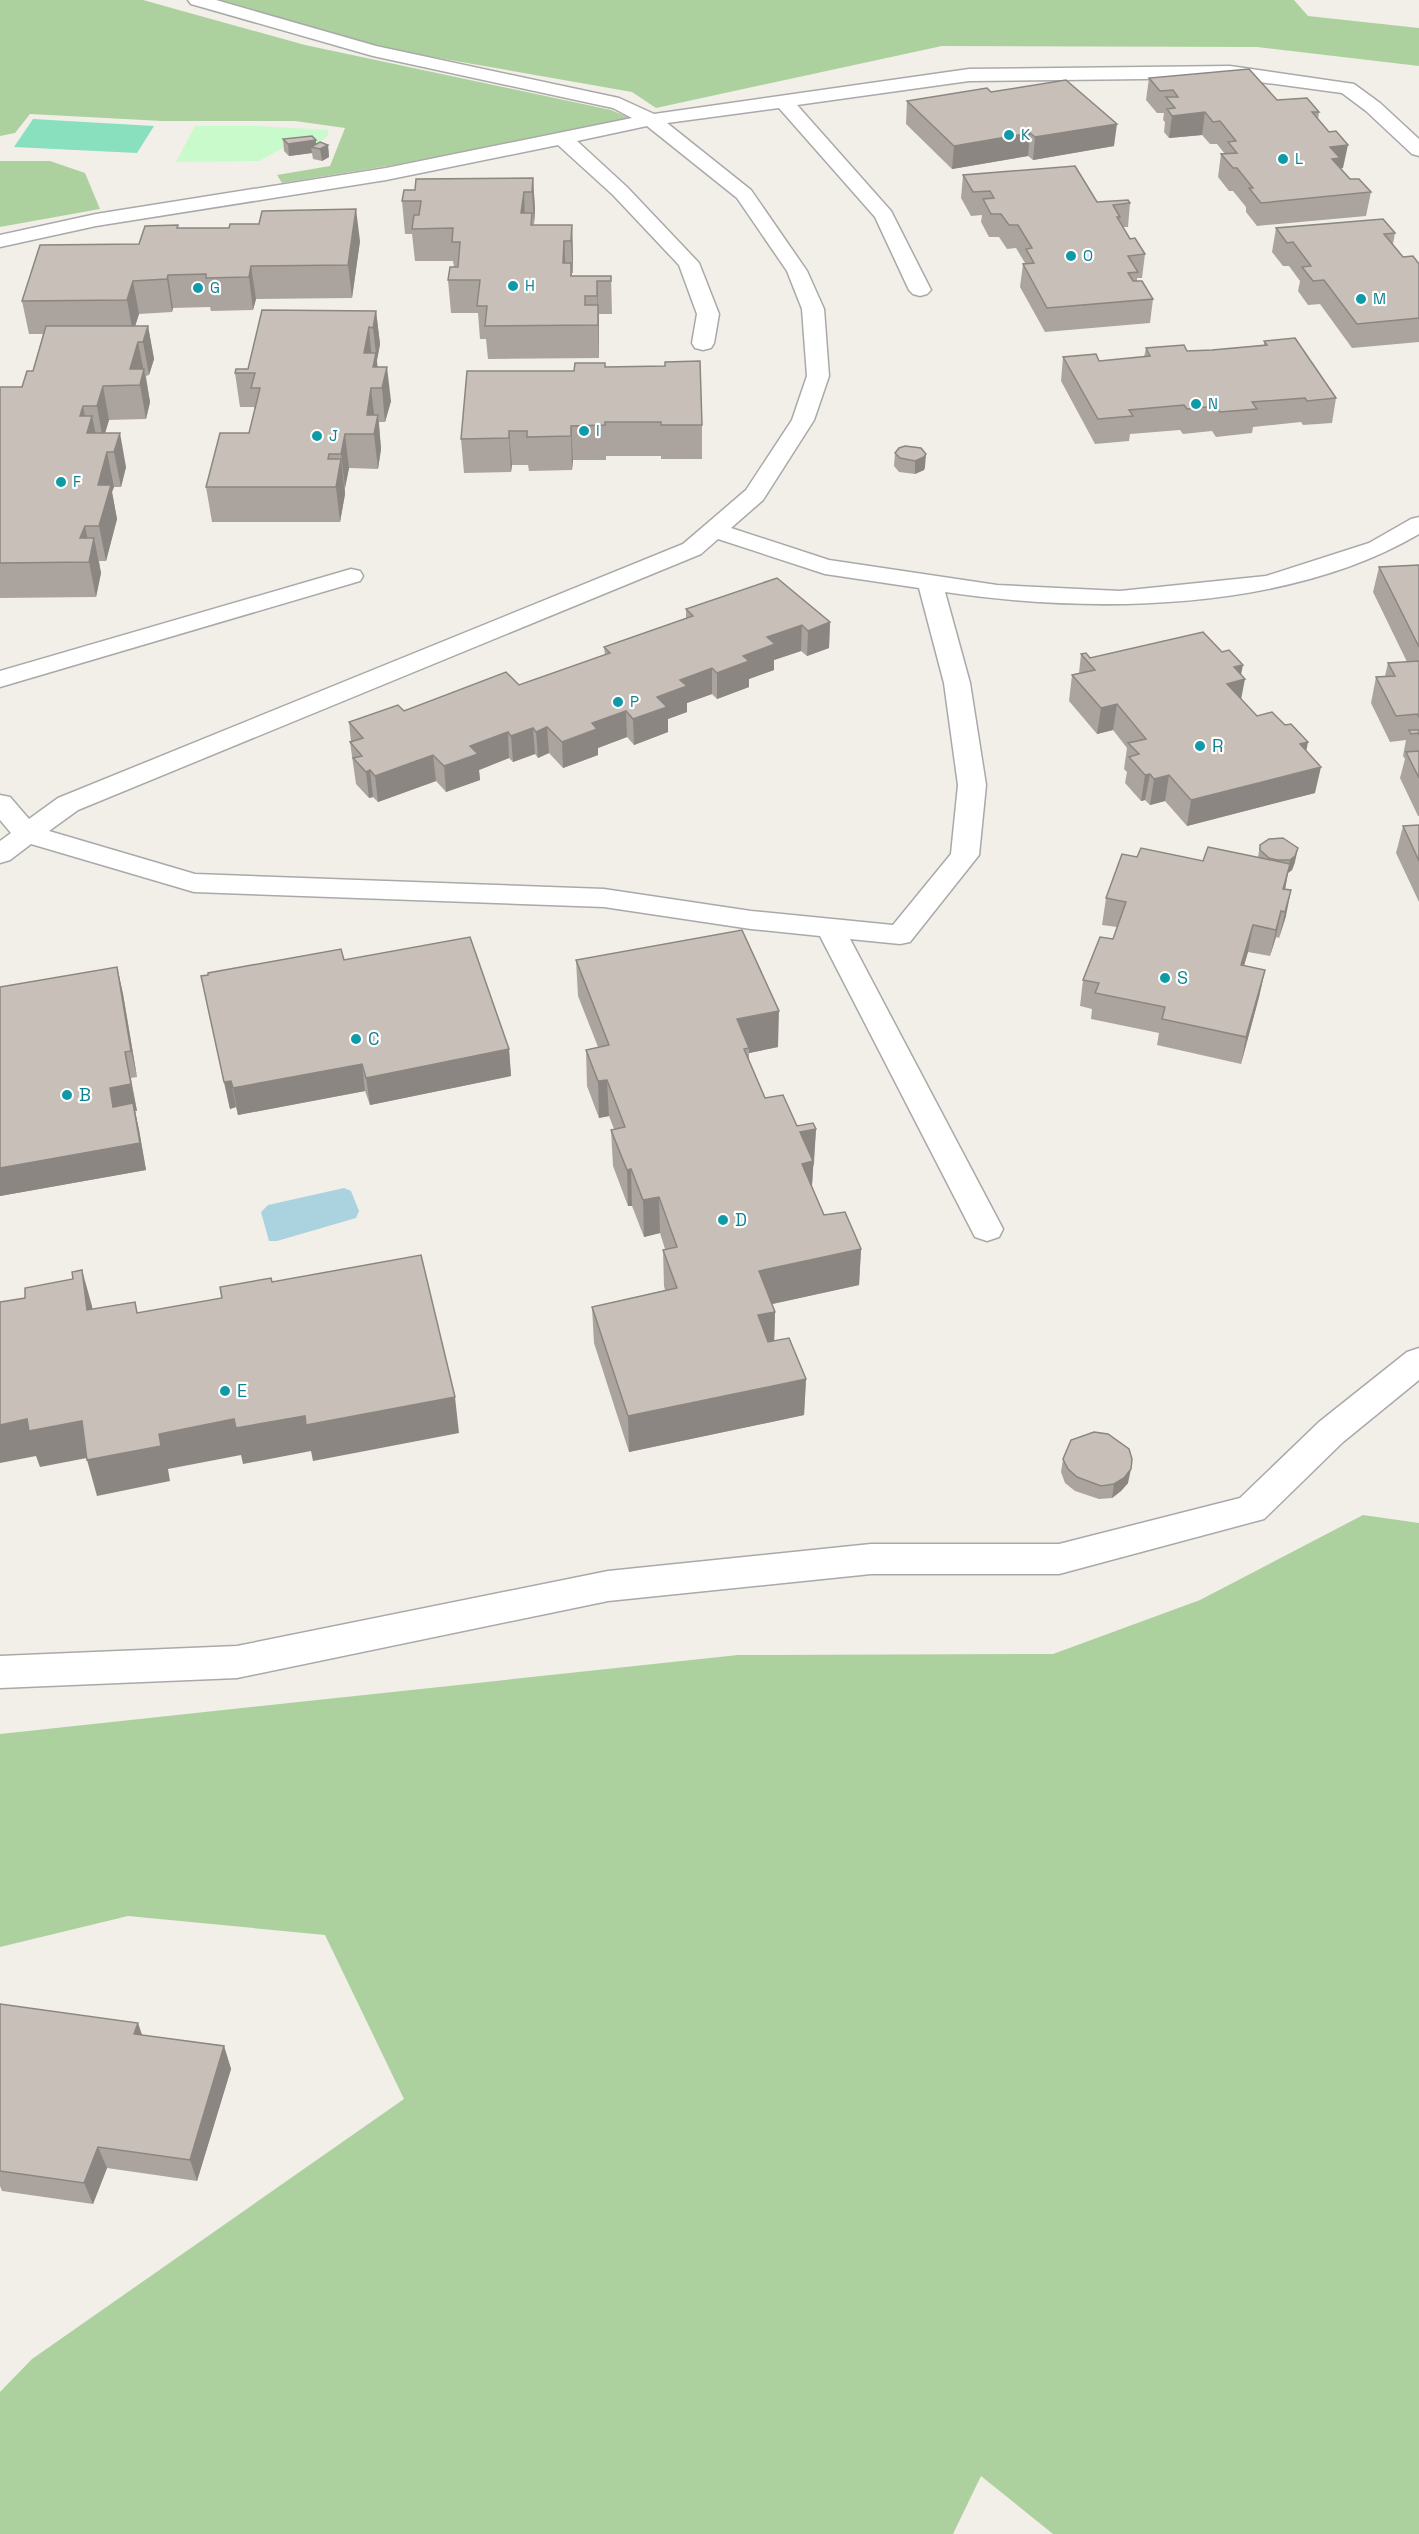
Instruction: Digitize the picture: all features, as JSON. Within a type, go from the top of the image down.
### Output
[{"type":"lane","points":[[0,854],[68,804],[692,549],[755,495],[803,420],[818,376],[813,309],[797,271],[744,194],[651,120],[619,104],[373,51],[197,0]]},
{"type":"lane","points":[[0,241],[96,220],[386,174],[651,120],[969,75],[1230,72],[1347,88],[1373,107],[1419,150]]},
{"type":"lane","points":[[783,101],[884,215],[920,290]]},
{"type":"lane","points":[[562,138],[620,190],[688,263],[708,314],[703,343]]},
{"type":"lane","points":[[714,530],[825,567],[997,592],[1120,598],[1269,583],[1378,548],[1419,524]]},
{"type":"lane","points":[[0,679],[351,576]]},
{"type":"lane","points":[[0,802],[27,834],[194,883],[604,898],[751,920],[900,935],[965,855],[972,785],[957,683],[930,583]]},
{"type":"lane","points":[[830,928],[987,1229]]},
{"type":"lane","points":[[0,1672],[237,1662],[608,1586],[871,1559],[1059,1559],[1251,1509],[1331,1432],[1419,1361]]},
{"type":"green space","points":[[0,0],[143,0],[305,45],[611,110],[630,118],[394,165],[282,183],[277,175],[330,166],[345,128],[295,121],[162,121],[30,114],[15,133],[0,136]]},
{"type":"green space","points":[[212,0],[1294,0],[1308,16],[1419,28],[1419,66],[1257,47],[942,46],[656,108],[632,92],[381,48]]},
{"type":"green space","points":[[33,119],[154,126],[137,153],[14,147]]},
{"type":"green space","points":[[195,126],[258,126],[328,130],[328,135],[318,144],[283,148],[259,161],[176,162]]},
{"type":"green space","points":[[0,161],[50,161],[85,173],[100,209],[0,227]]},
{"type":"green space","points":[[1363,1515],[1419,1523],[1419,2534],[1053,2534],[981,2476],[953,2534],[0,2534],[0,2392],[32,2359],[404,2099],[325,1935],[128,1916],[0,1947],[0,1734],[738,1655],[1053,1654],[1200,1600]]},
{"type":"water","points":[[344,1188],[351,1191],[359,1211],[356,1218],[277,1241],[269,1241],[261,1212],[268,1205]]},
{"type":"building","name":"L","points":[[1249,69],[1277,100],[1307,98],[1319,112],[1312,112],[1329,132],[1336,131],[1348,145],[1330,147],[1340,158],[1332,159],[1350,179],[1359,179],[1371,192],[1261,203],[1249,188],[1253,188],[1237,168],[1233,168],[1221,154],[1237,153],[1228,142],[1236,141],[1220,121],[1213,122],[1205,112],[1172,116],[1167,109],[1175,108],[1166,97],[1178,97],[1173,90],[1160,91],[1149,78]]},
{"type":"building","points":[[1066,80],[1117,124],[1035,137],[1030,133],[954,146],[907,101],[987,88],[991,92]]},
{"type":"building","points":[[312,136],[316,140],[288,144],[283,139]]},
{"type":"building","points":[[320,142],[328,145],[320,149],[311,147]]},
{"type":"building","name":"O","points":[[1075,166],[1097,202],[1128,200],[1130,203],[1113,205],[1130,239],[1135,238],[1145,254],[1128,256],[1138,272],[1128,273],[1133,281],[1142,281],[1153,299],[1047,308],[1023,264],[1034,263],[1026,249],[1032,248],[1018,225],[1009,225],[1001,214],[991,214],[983,199],[994,198],[990,191],[973,192],[963,175]]},
{"type":"building","name":"H","points":[[533,178],[532,192],[524,192],[521,213],[532,213],[531,225],[572,225],[571,241],[564,241],[563,263],[571,263],[571,276],[611,276],[611,281],[597,281],[597,296],[585,296],[585,305],[598,305],[598,325],[485,326],[487,306],[477,306],[480,280],[448,280],[450,267],[458,267],[460,242],[452,242],[453,228],[412,229],[414,215],[419,215],[421,201],[402,201],[404,190],[415,190],[416,179]]},
{"type":"building","points":[[356,209],[348,265],[251,266],[249,277],[206,278],[206,274],[168,275],[167,279],[133,281],[127,300],[22,301],[40,245],[139,244],[145,226],[229,228],[230,224],[259,224],[262,211]]},
{"type":"building","name":"M","points":[[1383,219],[1395,233],[1384,234],[1403,257],[1413,256],[1419,264],[1419,318],[1357,324],[1324,280],[1313,281],[1302,267],[1311,266],[1293,242],[1287,243],[1276,228]]},
{"type":"building","name":"J","points":[[262,310],[376,311],[373,328],[369,327],[364,353],[376,353],[373,367],[387,367],[382,388],[371,388],[367,415],[378,415],[374,434],[345,434],[341,454],[329,454],[328,459],[341,459],[336,487],[206,487],[220,433],[249,433],[260,388],[251,388],[255,373],[235,373],[236,369],[248,369]]},
{"type":"building","name":"F","points":[[46,326],[148,326],[143,342],[138,342],[130,369],[144,369],[140,385],[103,386],[97,406],[83,406],[80,416],[92,416],[87,433],[120,433],[114,452],[107,452],[98,485],[111,485],[99,526],[85,526],[80,538],[94,538],[89,562],[0,563],[0,387],[22,387],[27,371],[33,371]]},
{"type":"building","points":[[1295,338],[1336,398],[1252,402],[1257,409],[1220,412],[1216,406],[1187,409],[1184,405],[1129,410],[1133,416],[1098,419],[1063,357],[1096,354],[1099,361],[1150,356],[1146,348],[1184,345],[1187,351],[1212,350],[1267,345],[1264,341]]},
{"type":"building","points":[[700,361],[702,425],[605,422],[605,425],[571,426],[571,436],[527,437],[527,431],[509,431],[509,438],[461,439],[467,371],[574,371],[575,363],[605,363],[605,367],[665,366],[665,362]]},
{"type":"building","points":[[905,446],[921,448],[926,454],[915,461],[900,458],[895,453],[899,448]]},
{"type":"building","points":[[1419,565],[1419,647],[1379,567]]},
{"type":"building","points":[[777,578],[830,622],[808,631],[802,625],[767,637],[775,644],[743,656],[749,661],[717,673],[712,668],[680,680],[687,686],[657,697],[667,707],[633,719],[626,711],[592,723],[597,729],[562,742],[547,727],[536,732],[533,728],[511,736],[508,732],[470,746],[478,754],[444,766],[433,755],[375,776],[370,770],[366,772],[353,758],[362,756],[350,742],[363,738],[349,722],[398,705],[404,711],[506,672],[519,685],[610,653],[604,647],[693,616],[686,609]]},
{"type":"building","name":"R","points":[[1203,632],[1222,652],[1229,650],[1243,665],[1234,667],[1245,679],[1227,684],[1257,716],[1272,712],[1285,725],[1291,724],[1308,742],[1300,744],[1321,767],[1191,800],[1169,775],[1154,779],[1150,774],[1145,775],[1129,757],[1139,754],[1128,743],[1146,739],[1117,704],[1101,708],[1072,675],[1095,670],[1081,654],[1086,653],[1090,658]]},
{"type":"building","points":[[1419,661],[1419,717],[1417,714],[1396,716],[1376,677],[1395,676],[1388,663]]},
{"type":"building","points":[[1409,730],[1419,730],[1419,735],[1418,733],[1411,734]]},
{"type":"building","points":[[1419,751],[1419,778],[1406,752]]},
{"type":"building","points":[[1419,825],[1419,861],[1403,826]]},
{"type":"building","points":[[1283,838],[1298,848],[1295,856],[1290,860],[1269,858],[1260,850],[1260,845],[1269,839]]},
{"type":"building","name":"S","points":[[1208,847],[1290,864],[1283,889],[1291,890],[1285,912],[1281,911],[1276,930],[1253,925],[1241,965],[1265,970],[1246,1037],[1162,1019],[1165,1007],[1095,993],[1099,983],[1083,980],[1100,937],[1113,939],[1126,902],[1106,898],[1122,854],[1137,857],[1141,848],[1203,861]]},
{"type":"building","name":"D","points":[[742,930],[779,1011],[737,1019],[749,1048],[744,1049],[765,1098],[783,1095],[797,1126],[813,1123],[816,1129],[800,1132],[813,1161],[802,1164],[824,1215],[845,1212],[861,1249],[759,1271],[775,1312],[758,1315],[768,1342],[789,1338],[806,1379],[628,1416],[592,1307],[677,1288],[663,1250],[677,1247],[659,1197],[643,1200],[631,1169],[627,1170],[611,1130],[625,1127],[607,1080],[598,1081],[586,1050],[609,1045],[576,960]]},
{"type":"building","name":"C","points":[[470,937],[509,1049],[366,1078],[362,1064],[233,1088],[231,1081],[224,1082],[201,976],[341,949],[344,960]]},
{"type":"building","name":"B","points":[[117,967],[131,1051],[125,1052],[131,1084],[110,1088],[113,1107],[133,1103],[140,1143],[0,1168],[0,987]]},
{"type":"building","name":"E","points":[[421,1255],[455,1397],[306,1425],[305,1416],[236,1428],[234,1419],[159,1434],[161,1446],[87,1460],[82,1421],[29,1431],[27,1419],[0,1425],[0,1302],[25,1298],[25,1288],[73,1279],[72,1272],[82,1270],[87,1310],[135,1302],[137,1313],[222,1298],[220,1287],[271,1278],[272,1282]]},
{"type":"building","points":[[1094,1432],[1108,1434],[1129,1449],[1132,1459],[1131,1469],[1124,1478],[1114,1484],[1101,1486],[1077,1477],[1068,1469],[1063,1459],[1071,1440]]},
{"type":"building","points":[[0,2004],[138,2023],[134,2034],[224,2046],[190,2160],[98,2147],[84,2183],[0,2171]]},
{"type":"place","name":"K","points":[[1009,135]]},
{"type":"place","name":"L","points":[[1283,159]]},
{"type":"place","name":"O","points":[[1071,256]]},
{"type":"place","name":"H","points":[[513,286]]},
{"type":"place","name":"G","points":[[198,288]]},
{"type":"place","name":"M","points":[[1361,299]]},
{"type":"place","name":"N","points":[[1196,404]]},
{"type":"place","name":"I","points":[[584,431]]},
{"type":"place","name":"J","points":[[317,436]]},
{"type":"place","name":"F","points":[[61,482]]},
{"type":"place","name":"P","points":[[618,702]]},
{"type":"place","name":"R","points":[[1200,746]]},
{"type":"place","name":"S","points":[[1165,978]]},
{"type":"place","name":"C","points":[[356,1039]]},
{"type":"place","name":"B","points":[[67,1095]]},
{"type":"place","name":"D","points":[[723,1220]]},
{"type":"place","name":"E","points":[[225,1391]]}]
